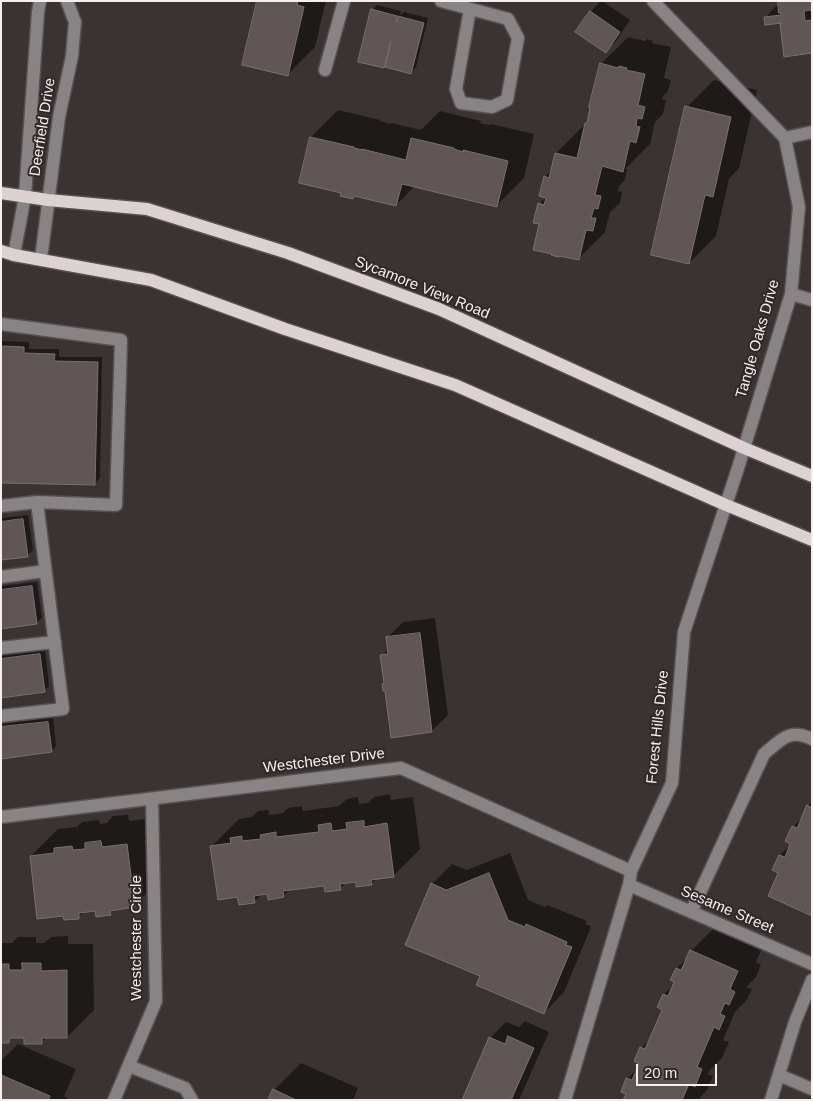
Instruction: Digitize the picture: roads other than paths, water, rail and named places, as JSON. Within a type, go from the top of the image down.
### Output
[{"type":"main road","name":"Sycamore View Road","points":[[1,192],[48,200],[147,210],[288,253],[439,309],[744,448],[812,476]]},
{"type":"main road","points":[[1,251],[151,280],[285,328],[455,385],[726,505],[812,540]]},
{"type":"street","name":"Deerfield Drive","points":[[14,255],[25,196],[40,1]]},
{"type":"street","name":"Deerfield Drive","points":[[41,259],[60,117],[72,56],[75,22],[67,1]]},
{"type":"street","points":[[325,70],[344,1]]},
{"type":"street","points":[[441,1],[508,19],[518,38],[507,100],[492,107],[461,103],[456,89],[470,9]]},
{"type":"street","points":[[653,1],[785,138],[812,132]]},
{"type":"street","name":"Tangle Oaks Drive","points":[[738,468],[791,294],[799,207],[785,138]]},
{"type":"street","points":[[791,294],[812,300]]},
{"type":"street","points":[[1,324],[121,340],[116,505],[37,502],[1,506]]},
{"type":"street","name":"Forest Hills Drive","points":[[565,1100],[629,885],[631,870],[672,783],[684,632],[738,468]]},
{"type":"street","points":[[1,716],[64,709],[37,502]]},
{"type":"street","points":[[1,577],[46,571]]},
{"type":"street","points":[[1,648],[55,642]]},
{"type":"street","points":[[691,912],[764,754],[786,736],[801,734],[812,739]]},
{"type":"street","name":"Westchester Drive","points":[[1,817],[401,768],[631,870]]},
{"type":"street","name":"Westchester Circle","points":[[114,1100],[156,1001],[152,799]]},
{"type":"street","name":"Sesame Street","points":[[629,885],[812,964]]},
{"type":"street","points":[[771,1100],[795,1022],[812,980]]},
{"type":"street","points":[[129,1066],[185,1088],[192,1100]]},
{"type":"street","points":[[779,1075],[812,1089]]}]
